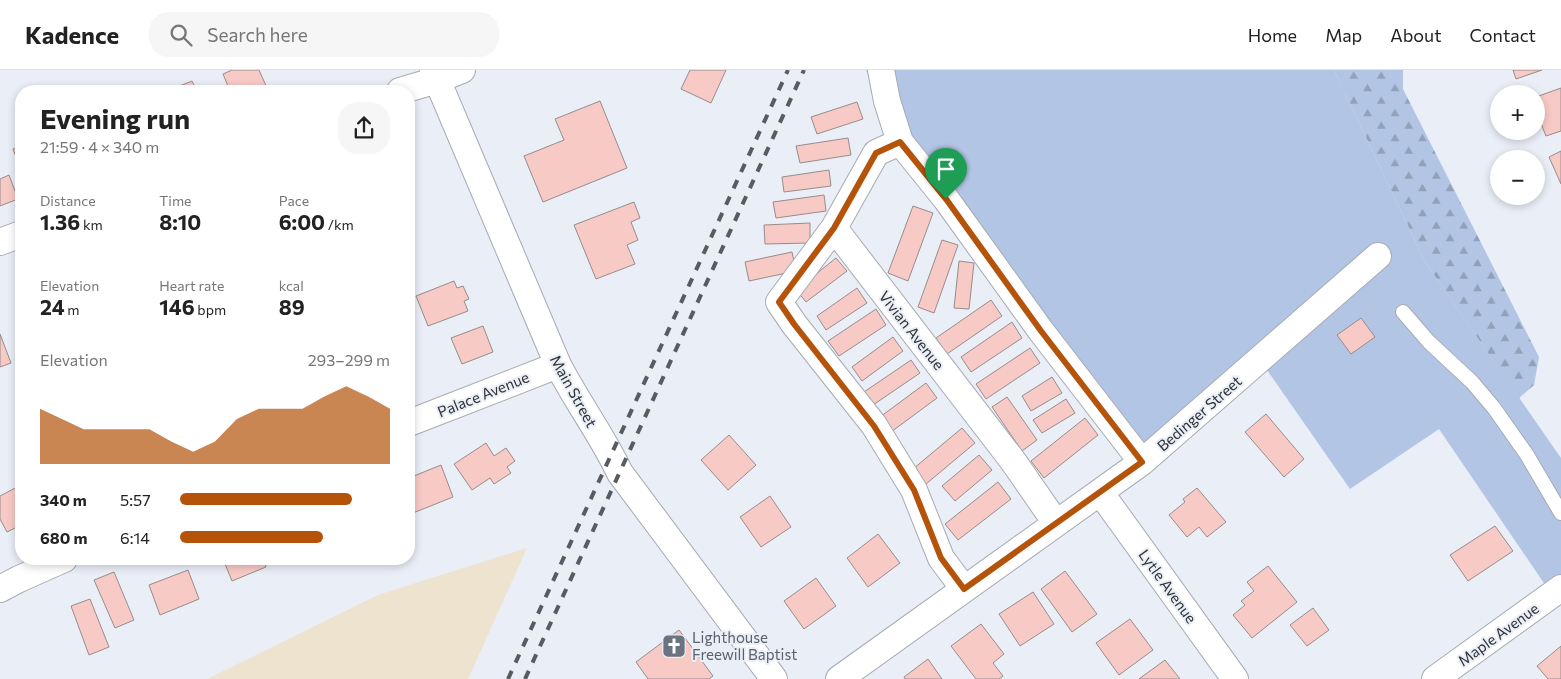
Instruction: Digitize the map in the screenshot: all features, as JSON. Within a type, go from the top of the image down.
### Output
[{"type":"street","points":[[413,85],[435,75],[462,70]]},
{"type":"street","points":[[882,70],[887,101],[900,142],[946,199],[1041,331],[1142,462]]},
{"type":"street","name":"Main Street","points":[[435,75],[558,365],[572,391],[620,472],[774,679]]},
{"type":"street","points":[[900,142],[876,153],[834,228],[779,302],[874,426],[914,490],[941,558],[964,589]]},
{"type":"street","name":"Vivian Avenue","points":[[834,228],[1013,461],[1056,523]]},
{"type":"street","points":[[0,242],[15,236]]},
{"type":"street","name":"Bedinger Street","points":[[839,679],[1142,462],[1378,256]]},
{"type":"street","name":"Palace Avenue","points":[[415,422],[558,365]]},
{"type":"street","name":"Lytle Avenue","points":[[1100,492],[1235,679]]},
{"type":"street","points":[[0,590],[50,565]]},
{"type":"street","name":"Maple Avenue","points":[[1434,679],[1561,588]]},
{"type":"lane","points":[[1403,312],[1429,342],[1472,382],[1494,408],[1527,455],[1561,513]]},
{"type":"shaded area","points":[[527,548],[468,679],[207,679],[378,595]]},
{"type":"green space","points":[[866,70],[1334,70],[1425,262],[1561,458],[1561,588],[1552,595],[1439,429],[1350,489],[1260,360],[1142,462],[900,142]]},
{"type":"green space","points":[[1334,70],[1403,70],[1403,89],[1539,357],[1534,385],[1519,398],[1425,262]]},
{"type":"building","points":[[232,70],[259,70],[266,85],[228,85],[223,74]]},
{"type":"building","points":[[690,70],[726,70],[711,103],[681,89]]},
{"type":"building","points":[[1513,70],[1542,70],[1516,79]]},
{"type":"building","points":[[192,81],[194,85],[182,85]]},
{"type":"building","points":[[1561,88],[1561,131],[1546,136],[1545,134],[1545,94]]},
{"type":"building","points":[[600,101],[627,168],[543,202],[524,156],[564,140],[555,119]]},
{"type":"building","points":[[857,102],[863,119],[817,134],[811,117]]},
{"type":"building","points":[[848,138],[851,155],[800,163],[796,146]]},
{"type":"building","points":[[1561,151],[1561,184],[1549,157]]},
{"type":"building","points":[[829,170],[831,186],[784,192],[782,177]]},
{"type":"building","points":[[9,175],[15,191],[15,200],[0,206],[0,179]]},
{"type":"building","points":[[824,195],[826,211],[776,218],[773,202]]},
{"type":"building","points":[[634,202],[640,218],[631,222],[638,240],[627,245],[635,264],[596,279],[574,225]]},
{"type":"building","points":[[913,206],[933,213],[908,281],[888,273]]},
{"type":"building","points":[[810,223],[810,243],[765,244],[764,225]]},
{"type":"building","points":[[942,240],[958,245],[934,313],[918,307]]},
{"type":"building","points":[[792,252],[796,271],[749,281],[745,262]]},
{"type":"building","points":[[836,258],[847,271],[806,302],[796,290]]},
{"type":"building","points":[[959,261],[974,263],[969,309],[954,308]]},
{"type":"building","points":[[454,281],[457,288],[463,286],[469,299],[464,301],[468,311],[428,326],[416,296]]},
{"type":"building","points":[[857,288],[867,303],[826,330],[817,316]]},
{"type":"building","points":[[991,300],[1002,316],[947,354],[936,338]]},
{"type":"building","points":[[876,309],[886,325],[839,356],[828,341]]},
{"type":"building","points":[[1361,318],[1375,337],[1351,354],[1337,335]]},
{"type":"building","points":[[1012,322],[1022,338],[971,372],[961,357]]},
{"type":"building","points":[[483,326],[493,352],[462,364],[451,338]]},
{"type":"building","points":[[0,334],[11,363],[0,367]]},
{"type":"building","points":[[893,337],[903,351],[862,381],[852,367]]},
{"type":"building","points":[[1030,348],[1040,363],[986,399],[976,384]]},
{"type":"building","points":[[911,360],[920,373],[873,405],[864,392]]},
{"type":"building","points":[[1052,377],[1062,393],[1031,411],[1022,396]]},
{"type":"building","points":[[926,383],[937,398],[891,432],[880,417]]},
{"type":"building","points":[[1007,397],[1037,440],[1022,451],[992,407]]},
{"type":"building","points":[[1066,399],[1075,413],[1042,433],[1033,420]]},
{"type":"building","points":[[1266,414],[1304,459],[1284,477],[1245,432]]},
{"type":"building","points":[[1085,418],[1098,435],[1044,478],[1031,461]]},
{"type":"building","points":[[962,428],[975,443],[926,484],[913,469]]},
{"type":"building","points":[[729,435],[756,465],[728,490],[701,460]]},
{"type":"building","points":[[486,443],[494,456],[506,448],[515,461],[507,467],[511,473],[494,484],[490,478],[472,490],[454,464]]},
{"type":"building","points":[[979,455],[992,470],[955,501],[942,486]]},
{"type":"building","points":[[441,465],[453,497],[415,512],[415,476]]},
{"type":"building","points":[[998,482],[1011,499],[958,540],[945,524]]},
{"type":"building","points":[[15,488],[15,528],[7,532],[0,519],[0,496]]},
{"type":"building","points":[[1197,488],[1226,522],[1207,537],[1199,527],[1187,537],[1169,515],[1185,502],[1183,499]]},
{"type":"building","points":[[770,496],[791,527],[761,547],[740,517]]},
{"type":"building","points":[[1495,526],[1513,551],[1468,581],[1450,555]]},
{"type":"building","points":[[878,534],[900,563],[868,587],[847,558]]},
{"type":"building","points":[[225,565],[265,565],[266,567],[232,581]]},
{"type":"building","points":[[1268,566],[1297,602],[1252,638],[1233,615],[1245,605],[1241,601],[1254,591],[1247,582]]},
{"type":"building","points":[[188,570],[199,599],[160,615],[149,585]]},
{"type":"building","points":[[1065,571],[1097,614],[1072,632],[1041,589]]},
{"type":"building","points":[[114,572],[134,620],[115,628],[94,580]]},
{"type":"building","points":[[816,578],[836,606],[804,629],[784,601]]},
{"type":"building","points":[[1033,592],[1054,624],[1020,646],[999,614]]},
{"type":"building","points":[[90,599],[109,647],[89,655],[71,606]]},
{"type":"building","points":[[1313,608],[1329,630],[1307,646],[1290,625]]},
{"type":"building","points":[[1130,619],[1153,650],[1119,675],[1096,643]]},
{"type":"building","points":[[981,624],[1004,654],[993,663],[1003,676],[999,679],[976,679],[951,646]]},
{"type":"building","name":"Lighthouse Freewill Baptist","points":[[679,630],[713,676],[709,679],[648,679],[636,662]]},
{"type":"building","points":[[1561,646],[1561,679],[1548,679],[1537,666]]},
{"type":"building","points":[[928,659],[942,679],[905,679],[904,677]]},
{"type":"building","points":[[1165,660],[1180,679],[1139,679]]},
{"type":"railway","points":[[508,679],[788,70]]},
{"type":"railway","points":[[525,679],[804,70]]},
{"type":"place","name":"Lighthouse Freewill Baptist","points":[[674,646]]},
{"type":"route","points":[[900,142],[946,199],[1041,331],[1142,462],[964,589],[941,558],[914,490],[874,426],[779,302],[834,228],[876,153],[900,142]]}]
